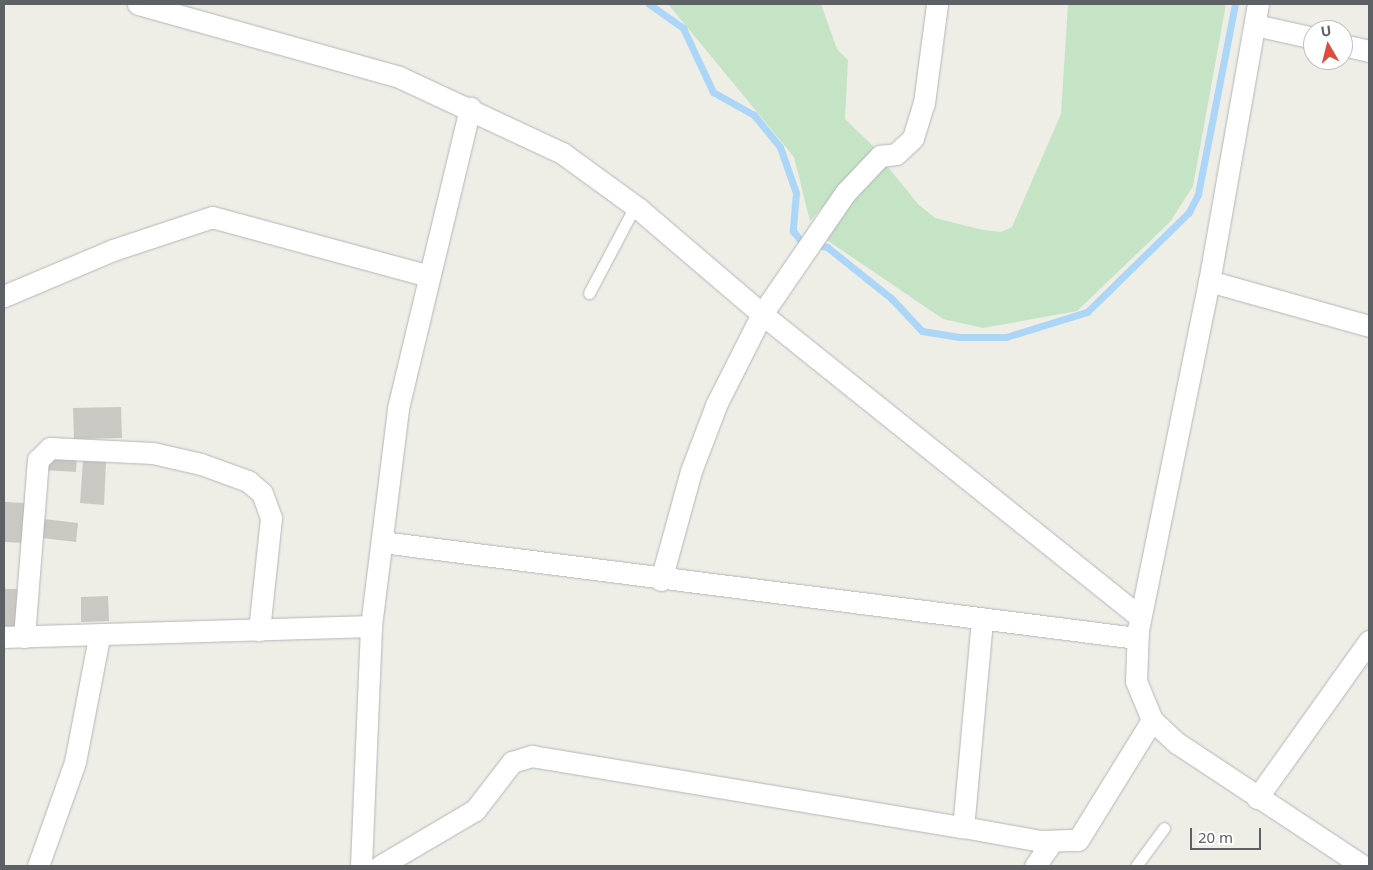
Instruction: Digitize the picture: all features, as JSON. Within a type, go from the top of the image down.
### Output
[{"type":"street","points":[[138,4],[323,52],[399,77],[470,108],[562,153],[770,302],[1140,617]]},
{"type":"street","points":[[662,580],[691,472],[717,403],[770,302],[811,241],[880,156],[896,154],[912,138],[924,104],[937,4]]},
{"type":"street","points":[[1258,4],[1209,281],[1140,617],[1137,638],[1136,680],[1152,720],[1177,743],[1257,798],[1363,866]]},
{"type":"street","points":[[1255,25],[1303,36]]},
{"type":"street","points":[[1353,47],[1369,51]]},
{"type":"street","points":[[361,866],[371,626],[402,382],[430,276],[470,108]]},
{"type":"street","points":[[4,296],[113,250],[212,217],[430,276]]},
{"type":"street","points":[[1209,281],[1369,326]]},
{"type":"street","points":[[259,630],[271,518],[262,493],[248,481],[201,464],[153,453],[50,448],[38,460],[14,637],[99,637],[371,626]]},
{"type":"street","points":[[382,542],[662,580],[1137,638]]},
{"type":"street","points":[[963,827],[982,620]]},
{"type":"street","points":[[38,866],[75,762],[99,637]]},
{"type":"street","points":[[1257,798],[1369,641]]},
{"type":"street","points":[[380,866],[474,810],[512,762],[532,756],[1052,842],[1070,843],[1085,834],[1152,720]]},
{"type":"street","points":[[1035,866],[1052,842]]},
{"type":"lane","points":[[589,292],[635,206]]},
{"type":"lane","points":[[1136,866],[1164,828]]},
{"type":"green space","points":[[668,4],[821,4],[837,49],[848,60],[845,119],[875,148],[810,221],[794,157]]},
{"type":"green space","points":[[1068,4],[1226,4],[1193,186],[1170,222],[1077,311],[983,328],[943,319],[821,236],[883,161],[918,204],[935,218],[983,230],[1001,232],[1012,227],[1061,114]]},
{"type":"building","points":[[121,407],[122,438],[74,439],[73,408]]},
{"type":"building","points":[[44,452],[77,454],[76,472],[43,470]]},
{"type":"building","points":[[83,461],[106,462],[104,505],[80,503]]},
{"type":"building","points":[[4,502],[26,503],[24,543],[4,542]]},
{"type":"building","points":[[44,519],[78,523],[76,542],[42,538]]},
{"type":"building","points":[[4,589],[21,589],[20,626],[4,626]]},
{"type":"building","points":[[108,596],[109,621],[81,622],[81,597]]},
{"type":"waterway","points":[[649,4],[683,28],[713,92],[754,115],[780,147],[796,193],[793,231],[801,241],[827,247],[891,298],[922,331],[960,337],[1006,337],[1087,312],[1189,212],[1198,194],[1235,4]]}]
